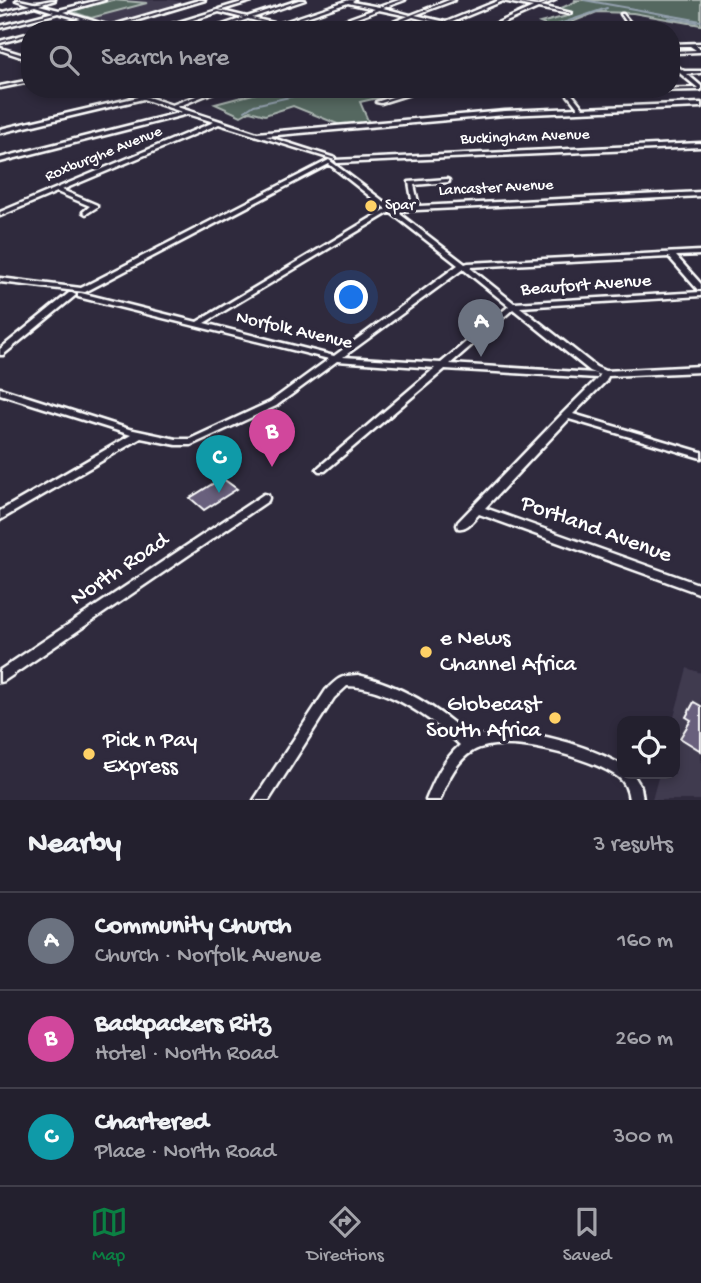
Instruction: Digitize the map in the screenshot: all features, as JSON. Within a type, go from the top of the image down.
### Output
[{"type":"street","points":[[18,0],[90,21]]},
{"type":"street","points":[[0,13],[53,0]]},
{"type":"street","points":[[23,21],[103,0]]},
{"type":"street","points":[[178,0],[261,21]]},
{"type":"street","points":[[130,21],[202,0]]},
{"type":"street","points":[[184,21],[253,0]]},
{"type":"street","points":[[238,21],[303,0]]},
{"type":"street","points":[[340,0],[436,21]]},
{"type":"street","points":[[345,21],[403,0]]},
{"type":"street","points":[[398,21],[453,0]]},
{"type":"street","points":[[451,21],[502,0],[569,13]]},
{"type":"street","points":[[504,21],[552,0]]},
{"type":"street","points":[[290,21],[350,1]]},
{"type":"street","points":[[622,15],[627,21]]},
{"type":"street","points":[[77,21],[84,19]]},
{"type":"street","points":[[0,27],[21,22]]},
{"type":"street","points":[[0,43],[21,37]]},
{"type":"street","points":[[680,52],[700,51],[691,44]]},
{"type":"street","points":[[680,45],[701,44]]},
{"type":"street","points":[[1,50],[21,56]]},
{"type":"street","points":[[16,54],[21,53]]},
{"type":"street","points":[[680,69],[701,72]]},
{"type":"street","points":[[680,71],[701,88]]},
{"type":"street","points":[[0,87],[21,83]]},
{"type":"street","points":[[680,89],[701,88]]},
{"type":"street","points":[[0,131],[132,98]]},
{"type":"street","points":[[146,98],[260,135],[332,163],[467,266],[599,375],[591,389],[462,525]]},
{"type":"street","points":[[172,107],[196,98]]},
{"type":"street","points":[[379,102],[393,98]]},
{"type":"street","points":[[572,98],[581,109]]},
{"type":"street","points":[[260,135],[581,109],[701,105]]},
{"type":"street","points":[[0,160],[188,113]]},
{"type":"street","name":"Roxburghe Avenue","points":[[0,214],[219,122]]},
{"type":"street","name":"Buckingham Avenue","points":[[0,353],[64,302],[92,285],[332,163],[349,160],[701,145]]},
{"type":"street","points":[[416,207],[411,183],[447,181]]},
{"type":"street","points":[[57,190],[95,206],[86,212]]},
{"type":"street","name":"Lancaster Avenue","points":[[198,324],[391,209],[701,194]]},
{"type":"street","points":[[0,391],[140,434],[183,443],[262,411],[467,266],[701,253]]},
{"type":"street","points":[[671,254],[701,288]]},
{"type":"street","points":[[0,279],[79,293]]},
{"type":"street","name":"Norfolk Avenue","points":[[79,293],[337,359],[576,374],[624,374]]},
{"type":"street","name":"Beaufort Avenue","points":[[322,469],[514,305],[701,294]]},
{"type":"street","points":[[624,374],[701,369]]},
{"type":"street","points":[[566,415],[701,455]]},
{"type":"street","points":[[0,516],[140,434]]},
{"type":"street","name":"North Road","points":[[0,677],[264,498]]},
{"type":"street","name":"Portland Avenue","points":[[477,509],[701,590]]},
{"type":"street","points":[[261,800],[330,694],[344,681],[362,681],[388,691],[447,725],[470,746]]},
{"type":"street","points":[[433,800],[447,771],[470,746],[497,739],[533,742],[592,758],[617,770]]},
{"type":"street","points":[[628,779],[634,787],[636,800]]},
{"type":"shaded area","points":[[109,0],[172,0],[186,3],[124,21],[96,21],[65,12]]},
{"type":"shaded area","points":[[687,668],[701,673],[701,800],[652,800],[658,779],[680,779],[680,716],[674,716]]},
{"type":"green space","points":[[113,0],[147,3],[91,18],[70,11]]},
{"type":"green space","points":[[574,0],[701,0],[701,25],[633,13],[597,12],[575,21],[548,21],[571,15],[557,10],[577,1]]},
{"type":"green space","points":[[238,98],[377,98],[360,102],[369,123],[340,125],[293,106],[265,115],[250,111],[241,116],[215,104]]},
{"type":"building","points":[[222,478],[237,489],[204,510],[190,498]]},
{"type":"building","points":[[694,702],[701,706],[701,751],[680,738],[691,720],[686,717]]},
{"type":"waterway","points":[[584,0],[701,21]]},
{"type":"waterway","points":[[569,21],[607,8]]},
{"type":"waterway","points":[[669,18],[697,22]]},
{"type":"waterway","points":[[245,111],[254,105],[285,98]]},
{"type":"place","name":"Spar","points":[[371,206]]},
{"type":"place","name":"Community Church","points":[[481,357]]},
{"type":"place","name":"Backpackers Ritz","points":[[272,467]]},
{"type":"place","name":"Chartered","points":[[219,493]]},
{"type":"place","name":"e News Channel Africa","points":[[426,652]]},
{"type":"place","name":"Globecast South Africa","points":[[555,718]]},
{"type":"place","name":"Pick n Pay Express","points":[[89,754]]}]
